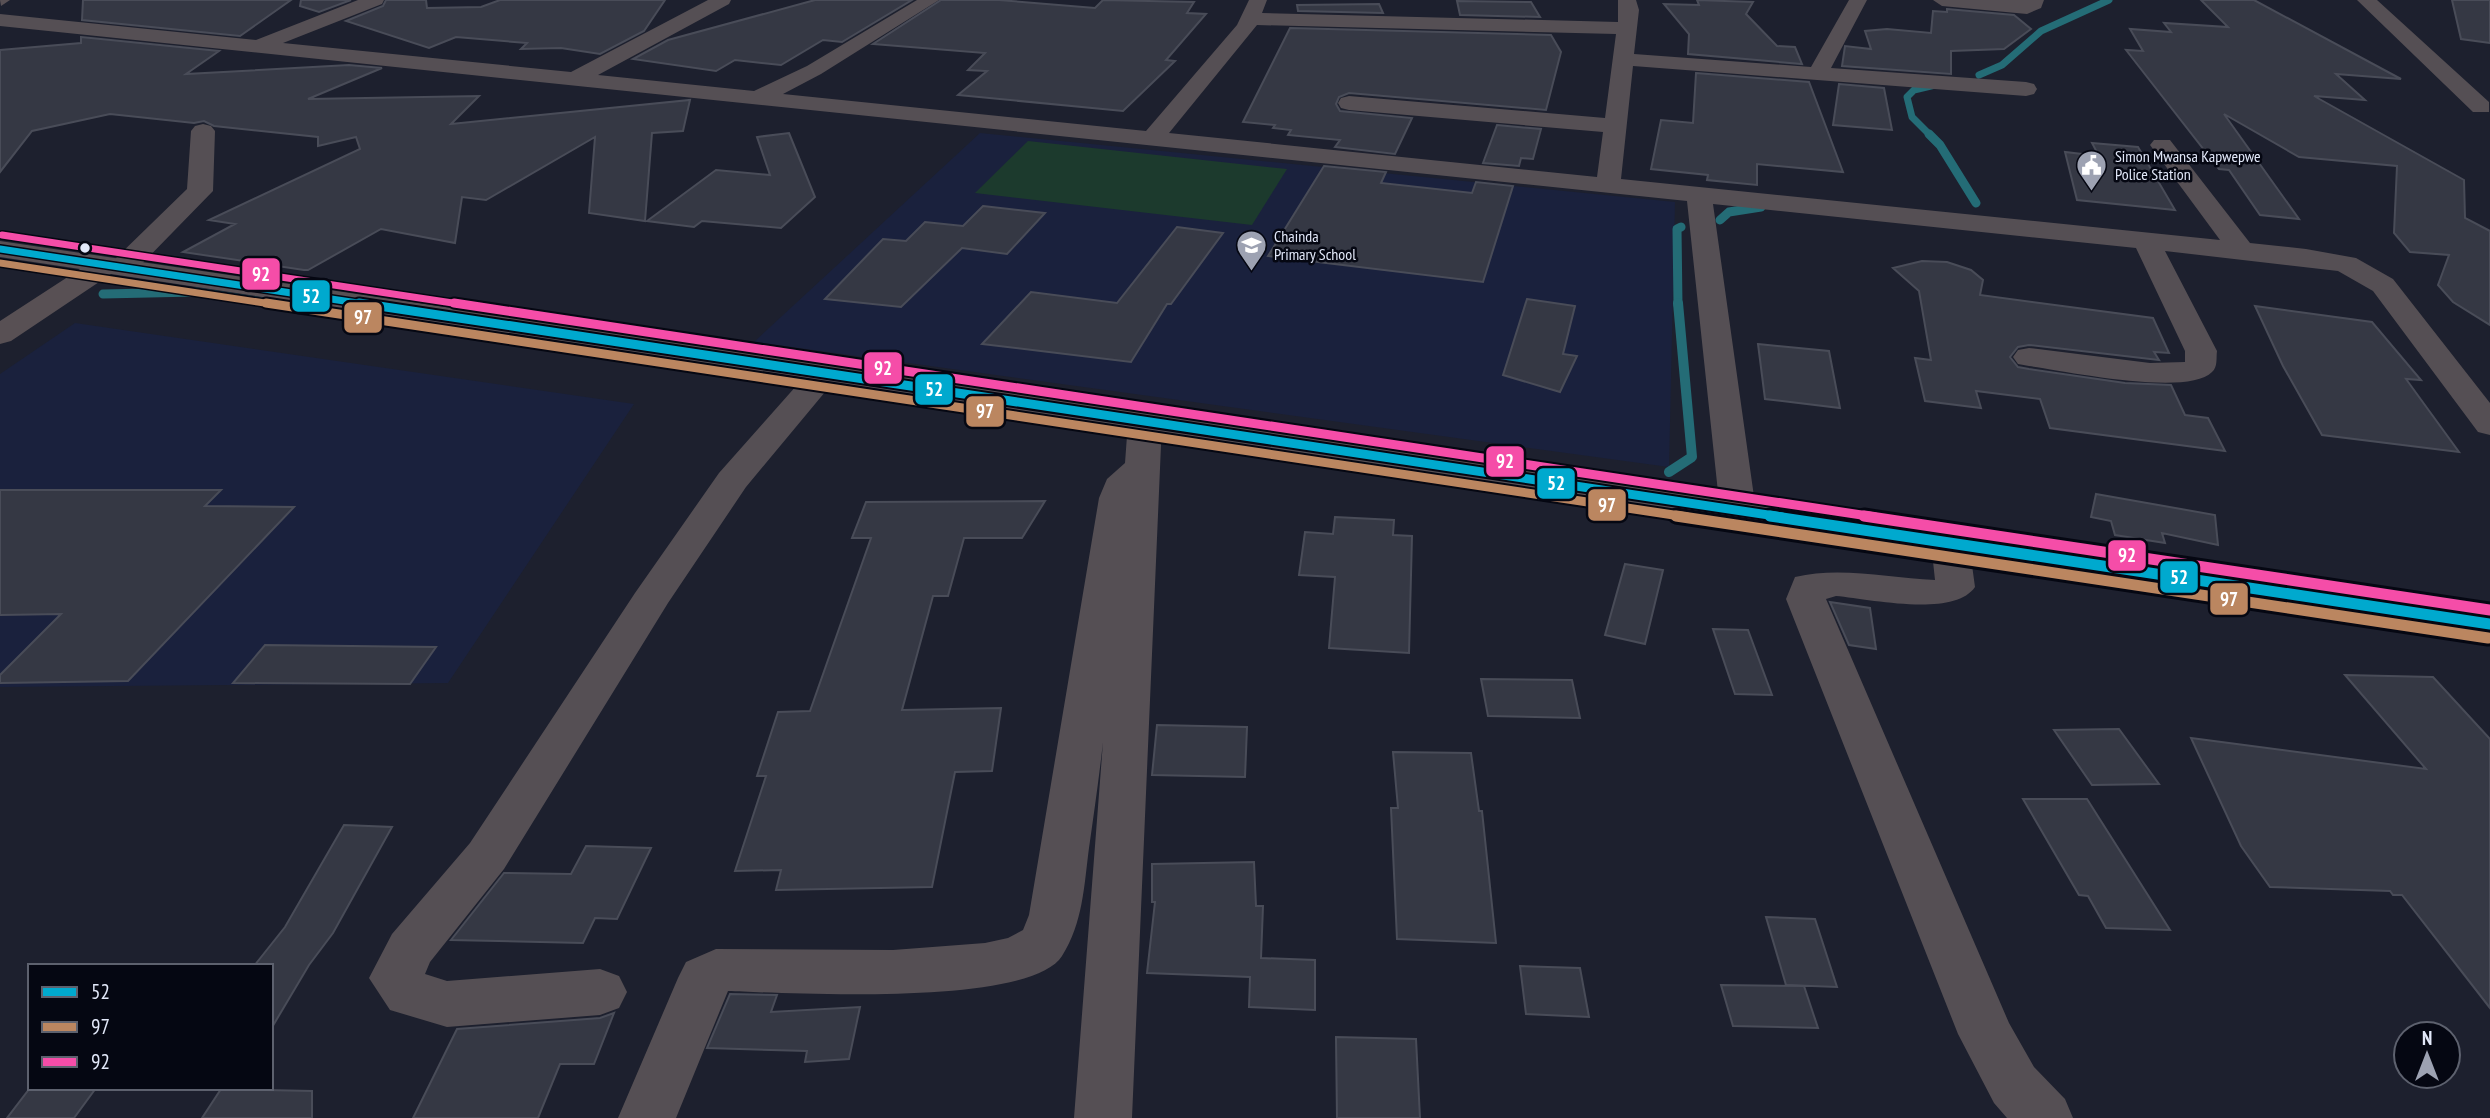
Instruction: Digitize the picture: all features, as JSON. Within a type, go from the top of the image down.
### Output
[{"type":"main road","points":[[0,249],[824,374],[1144,443],[1738,511],[2489,625]]},
{"type":"main road","points":[[0,335],[115,265]]},
{"type":"street","points":[[258,47],[375,0]]},
{"type":"street","points":[[576,78],[722,0]]},
{"type":"street","points":[[757,97],[814,70],[930,0]]},
{"type":"street","points":[[1608,186],[1624,59],[1629,10],[1627,0]]},
{"type":"street","points":[[1818,73],[1858,0]]},
{"type":"street","points":[[1942,0],[2027,8],[2034,4],[2035,0]]},
{"type":"street","points":[[2365,0],[2487,110]]},
{"type":"street","points":[[1151,140],[1246,27],[1254,9],[1627,28]]},
{"type":"street","points":[[0,20],[2306,257],[2347,264],[2383,285],[2490,425]]},
{"type":"street","points":[[1624,59],[2026,89]]},
{"type":"street","points":[[1349,103],[1615,126]]},
{"type":"street","points":[[115,265],[200,191],[203,131]]},
{"type":"street","points":[[2162,145],[2241,250]]},
{"type":"street","points":[[1699,195],[1738,511]]},
{"type":"street","points":[[2029,357],[2150,373],[2184,374],[2200,367],[2201,351],[2146,240]]},
{"type":"street","points":[[600,992],[447,1004],[409,994],[396,978],[410,949],[487,856],[649,602],[732,481],[824,374]]},
{"type":"street","points":[[647,1118],[705,978],[716,971],[966,968],[1012,960],[1041,945],[1055,915],[1116,498],[1144,443]]},
{"type":"street","points":[[1103,1118],[1144,443]]},
{"type":"street","points":[[1950,543],[1955,587],[1936,593],[1836,584],[1809,586],[1806,599],[1986,1034],[2014,1085],[2044,1118]]},
{"type":"shaded area","name":"Chainda Primary School","points":[[980,133],[1675,202],[1669,467],[754,342]]},
{"type":"shaded area","points":[[75,323],[634,404],[448,683],[0,687],[0,374]]},
{"type":"green space","points":[[1028,141],[1287,169],[1252,225],[975,193]]},
{"type":"building","points":[[83,0],[291,0],[240,36],[82,20]]},
{"type":"building","points":[[301,0],[351,0],[319,12],[300,6]]},
{"type":"building","points":[[386,0],[426,0],[427,8],[481,7],[500,0],[665,0],[644,31],[600,54],[561,48],[521,49],[527,43],[456,37],[429,48],[346,21],[383,6]]},
{"type":"building","points":[[815,0],[912,0],[842,42],[823,40],[781,65],[735,60],[716,71],[633,59],[668,40]]},
{"type":"building","points":[[941,0],[999,0],[1095,8],[1103,0],[1194,2],[1187,13],[1206,14],[1166,60],[1175,61],[1123,111],[958,95],[987,71],[968,70],[985,53],[873,44]]},
{"type":"building","points":[[1697,0],[1753,2],[1746,14],[1777,46],[1795,47],[1802,64],[1688,54],[1689,34],[1664,4],[1699,5]]},
{"type":"building","points":[[2201,0],[2254,0],[2401,79],[2336,74],[2365,100],[2314,96],[2464,180],[2465,218],[2490,231],[2490,325],[2453,302],[2438,285],[2449,255],[2410,252],[2394,233],[2397,166],[2299,157],[2224,114],[2299,219],[2260,215],[2229,170],[2219,169],[2126,50],[2143,51],[2130,29],[2171,32],[2164,23],[2228,27]]},
{"type":"building","points":[[2452,0],[2490,0],[2490,43],[2461,39]]},
{"type":"building","points":[[1457,1],[1531,2],[1540,17],[1460,15]]},
{"type":"building","points":[[1379,4],[1383,13],[1298,11],[1297,5]]},
{"type":"building","points":[[1947,9],[2014,15],[2031,29],[2004,49],[1951,51],[1951,74],[1842,66],[1845,46],[1871,49],[1865,31],[1887,29],[1931,33],[1933,11],[1947,12]]},
{"type":"building","points":[[1290,28],[1551,35],[1561,52],[1546,110],[1349,93],[1339,97],[1336,104],[1340,111],[1412,118],[1395,154],[1335,147],[1340,140],[1288,135],[1291,130],[1273,128],[1275,125],[1243,122]]},
{"type":"building","points":[[81,37],[219,51],[186,74],[349,65],[382,68],[308,99],[479,96],[451,124],[690,100],[683,131],[652,133],[645,221],[589,213],[595,137],[486,200],[462,197],[455,243],[381,229],[304,270],[183,252],[235,224],[209,220],[360,149],[356,137],[318,146],[318,137],[214,126],[204,121],[194,123],[110,114],[32,131],[0,172],[0,50],[81,43]]},
{"type":"building","points":[[1696,73],[1809,82],[1843,172],[1757,164],[1757,185],[1707,180],[1708,175],[1651,169],[1661,120],[1693,123]]},
{"type":"building","points":[[1839,84],[1884,88],[1892,130],[1833,125]]},
{"type":"building","points":[[1497,125],[1541,129],[1533,159],[1521,158],[1519,166],[1483,163]]},
{"type":"building","points":[[789,133],[815,197],[781,228],[702,221],[694,227],[647,221],[716,170],[770,175],[757,137]]},
{"type":"building","points":[[2092,143],[2138,147],[2175,210],[2077,200],[2065,152],[2099,156]]},
{"type":"building","points":[[1324,166],[1386,172],[1381,183],[1472,193],[1476,182],[1513,186],[1483,282],[1268,256]]},
{"type":"building","points":[[983,206],[1045,213],[1007,254],[962,248],[901,307],[825,299],[883,239],[906,241],[925,222],[963,226]]},
{"type":"building","points":[[1177,227],[1223,233],[1171,304],[1167,304],[1131,362],[982,344],[1031,292],[1117,303]]},
{"type":"building","points":[[1922,261],[1947,262],[1971,270],[1983,280],[1980,295],[2153,318],[2169,353],[2154,352],[2159,360],[2029,345],[2018,347],[2010,357],[2018,367],[2029,369],[2125,383],[2171,385],[2185,415],[2208,418],[2225,451],[2050,428],[2040,399],[1976,391],[1981,408],[1925,401],[1915,358],[1931,360],[1919,291],[1893,268]]},
{"type":"building","points":[[1527,299],[1575,306],[1563,354],[1577,356],[1560,392],[1503,375]]},
{"type":"building","points":[[2255,306],[2372,322],[2421,380],[2406,379],[2459,452],[2322,435],[2283,366]]},
{"type":"building","points":[[1758,344],[1829,351],[1840,408],[1765,399]]},
{"type":"building","points":[[0,490],[221,490],[205,506],[294,507],[128,681],[0,683],[0,675],[61,614],[0,615]]},
{"type":"building","points":[[2096,494],[2215,515],[2218,545],[2162,533],[2165,543],[2115,535],[2111,521],[2091,517]]},
{"type":"building","points":[[1045,501],[1022,538],[964,538],[948,596],[933,596],[902,710],[1001,708],[992,771],[955,772],[932,887],[776,890],[781,870],[735,871],[766,776],[757,776],[778,712],[810,711],[871,538],[852,538],[866,502]]},
{"type":"building","points":[[1335,517],[1394,520],[1393,535],[1412,536],[1409,653],[1329,648],[1335,577],[1299,575],[1305,532],[1333,534]]},
{"type":"building","points":[[1625,564],[1663,570],[1645,644],[1605,635]]},
{"type":"building","points":[[1830,602],[1870,608],[1876,649],[1849,645]]},
{"type":"building","points":[[1713,629],[1748,630],[1772,695],[1735,694]]},
{"type":"building","points":[[265,645],[436,647],[410,684],[233,683]]},
{"type":"building","points":[[2345,675],[2433,677],[2490,739],[2490,1008],[2402,895],[2393,895],[2390,891],[2270,887],[2241,846],[2191,738],[2426,769]]},
{"type":"building","points":[[1481,679],[1572,680],[1580,718],[1488,716]]},
{"type":"building","points":[[1157,725],[1247,727],[1245,777],[1152,775]]},
{"type":"building","points":[[2119,729],[2159,784],[2092,785],[2054,730]]},
{"type":"building","points":[[1393,752],[1471,753],[1479,811],[1482,811],[1496,943],[1397,939],[1391,808],[1398,808]]},
{"type":"building","points":[[2023,799],[2087,799],[2170,930],[2106,928],[2088,896],[2079,895]]},
{"type":"building","points":[[344,825],[392,827],[333,933],[309,965],[273,1026],[273,964],[256,964],[285,927]]},
{"type":"building","points":[[586,846],[651,848],[617,919],[595,918],[583,943],[451,940],[504,873],[571,874]]},
{"type":"building","points":[[1254,862],[1256,906],[1263,906],[1261,958],[1315,960],[1315,1010],[1249,1007],[1250,977],[1147,973],[1155,902],[1152,902],[1152,864]]},
{"type":"building","points":[[1766,917],[1815,919],[1837,987],[1786,985]]},
{"type":"building","points":[[1520,966],[1580,968],[1589,1017],[1526,1014]]},
{"type":"building","points":[[1721,985],[1804,986],[1818,1028],[1733,1026]]},
{"type":"building","points":[[730,994],[777,995],[771,1012],[860,1007],[849,1059],[805,1062],[807,1051],[707,1048]]},
{"type":"building","points":[[614,1013],[594,1064],[560,1064],[538,1118],[413,1118],[457,1029],[600,1018]]},
{"type":"building","points":[[1336,1037],[1416,1039],[1420,1118],[1337,1118]]},
{"type":"building","points":[[28,1090],[95,1090],[74,1118],[7,1118]]},
{"type":"building","points":[[220,1090],[312,1091],[312,1118],[202,1118]]},
{"type":"waterway","points":[[1979,75],[2002,65],[2041,31],[2109,0]]},
{"type":"waterway","points":[[1935,85],[1914,90],[1907,97],[1912,117],[1940,145],[1976,203]]},
{"type":"waterway","points":[[1720,220],[1729,212],[1761,207]]},
{"type":"waterway","points":[[1678,305],[1677,229],[1681,227]]},
{"type":"waterway","points":[[103,294],[196,292],[281,305]]},
{"type":"waterway","points":[[269,303],[788,382]]},
{"type":"waterway","points":[[1669,472],[1692,457],[1678,303]]},
{"type":"waterway","points":[[830,387],[1119,432]]},
{"type":"waterway","points":[[1163,438],[1593,500]]},
{"type":"transit line","name":"92","points":[[2,235],[2490,610]]},
{"type":"transit line","name":"52","points":[[0,249],[2490,624]]},
{"type":"transit line","name":"97","points":[[0,263],[2488,638]]},
{"type":"place","name":"Simon Mwansa Kapwepwe Police Station","points":[[2092,192]]},
{"type":"place","name":"Chainda Primary School","points":[[1251,272]]}]
